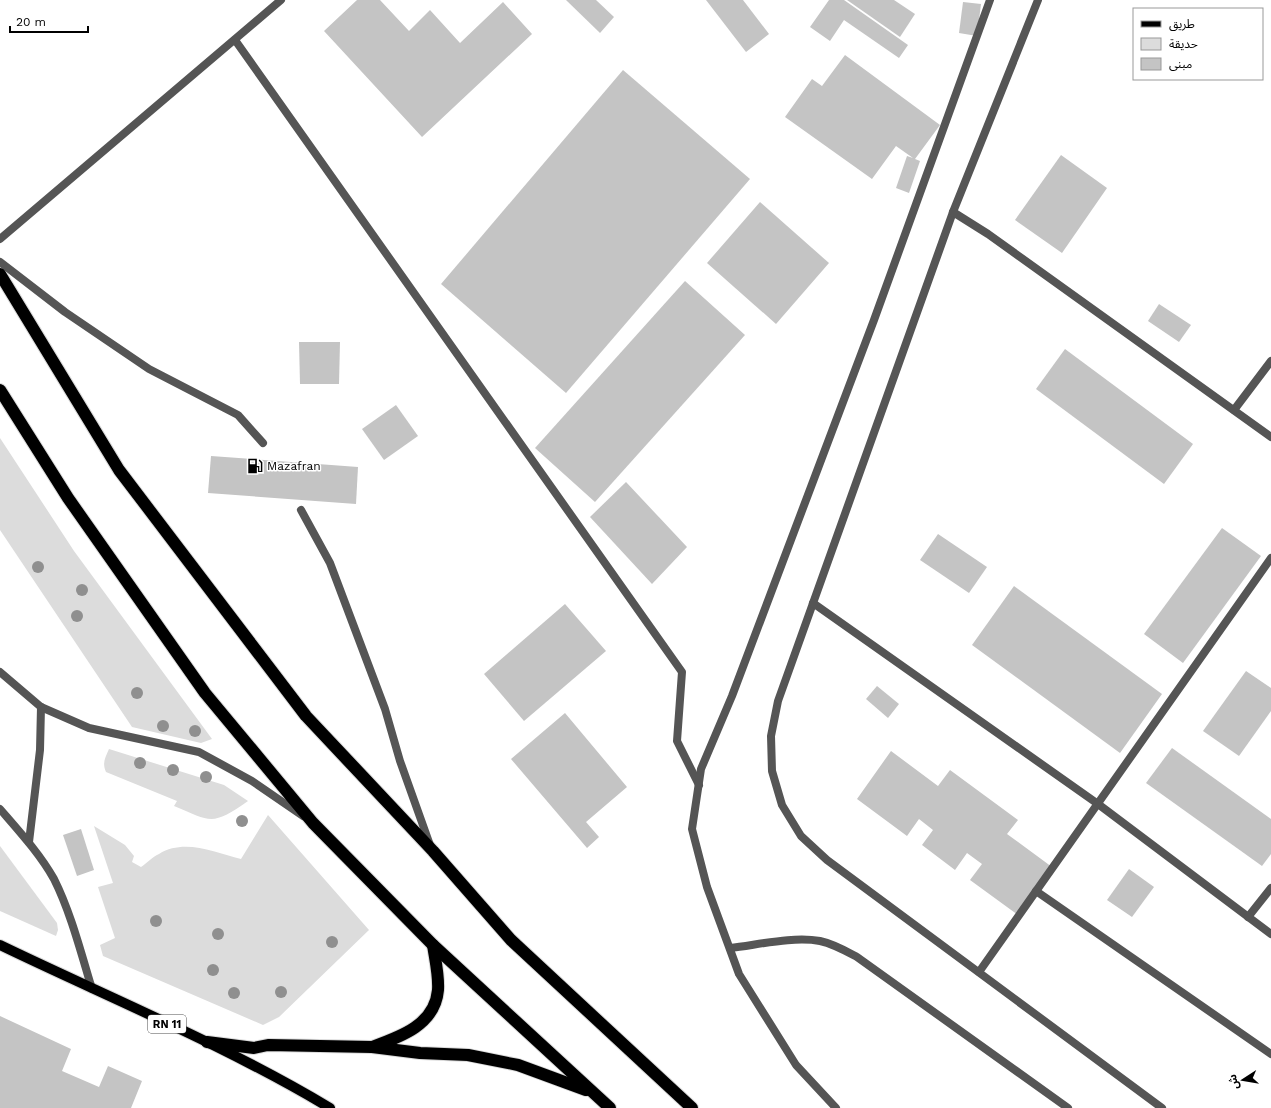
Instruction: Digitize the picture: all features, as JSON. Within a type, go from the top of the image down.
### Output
[{"type":"highway","points":[[0,274],[124,476],[306,716],[433,851],[510,940],[692,1108]]},
{"type":"highway","points":[[0,390],[68,498],[205,693],[313,823],[433,944],[610,1108]]},
{"type":"highway","points":[[372,1047],[416,1028],[426,1018],[434,1006],[438,992],[438,977],[433,944]]},
{"type":"highway","points":[[206,1042],[254,1048],[268,1045],[372,1047],[493,1059],[518,1065],[591,1092]]},
{"type":"main road","name":"RN 11","points":[[0,945],[206,1042],[270,1074],[330,1108]]},
{"type":"street","points":[[0,239],[281,0]]},
{"type":"street","points":[[836,1108],[796,1065],[739,974],[707,887],[692,829],[701,769],[732,696],[874,320],[990,0]]},
{"type":"street","points":[[1038,0],[953,212],[778,701],[771,736],[772,771],[782,805],[801,836],[827,860],[1162,1108]]},
{"type":"street","points":[[235,40],[682,672],[677,741],[699,785]]},
{"type":"street","points":[[953,212],[988,234],[1271,437]]},
{"type":"street","points":[[0,262],[65,312],[149,369],[238,415],[263,442]]},
{"type":"street","points":[[1234,410],[1271,360]]},
{"type":"street","points":[[301,510],[330,563],[386,709],[400,761],[433,851]]},
{"type":"street","points":[[979,972],[1271,558]]},
{"type":"street","points":[[813,603],[1098,804],[1271,934]]},
{"type":"street","points":[[0,672],[41,707],[90,728],[199,752],[252,782],[313,823]]},
{"type":"street","points":[[28,842],[40,750],[41,707]]},
{"type":"street","points":[[0,809],[28,842],[54,879],[70,920],[92,989]]},
{"type":"street","points":[[1248,917],[1271,888]]},
{"type":"street","points":[[1036,891],[1271,1054]]},
{"type":"street","points":[[730,948],[801,940],[820,941],[839,947],[857,957],[1068,1108]]},
{"type":"green space","points":[[0,438],[74,551],[212,739],[201,743],[132,727],[0,530]]},
{"type":"green space","points":[[109,749],[224,785],[248,801],[227,815],[212,819],[205,818],[174,806],[177,801],[106,772],[104,763]]},
{"type":"green space","points":[[268,815],[369,930],[279,1017],[263,1025],[103,956],[100,945],[115,938],[98,887],[113,883],[94,826],[125,845],[134,856],[132,862],[141,867],[156,855],[169,849],[179,847],[200,848],[241,859]]},
{"type":"green space","points":[[0,846],[57,923],[58,930],[56,936],[0,911]]},
{"type":"building","points":[[357,0],[380,0],[409,31],[430,10],[460,43],[503,2],[532,34],[422,137],[324,31]]},
{"type":"building","points":[[566,0],[596,0],[614,17],[600,33]]},
{"type":"building","points":[[706,0],[743,0],[769,34],[746,52]]},
{"type":"building","points":[[829,0],[844,0],[908,45],[899,58],[844,20],[830,41],[810,27]]},
{"type":"building","points":[[847,0],[894,0],[915,14],[900,37]]},
{"type":"building","points":[[963,2],[981,4],[977,36],[959,33]]},
{"type":"building","points":[[845,55],[940,125],[915,159],[920,161],[909,193],[896,188],[907,156],[913,158],[896,146],[872,179],[785,117],[812,79],[822,86]]},
{"type":"building","points":[[623,70],[750,179],[566,393],[441,284]]},
{"type":"building","points":[[1061,155],[1107,188],[1062,253],[1015,220]]},
{"type":"building","points":[[760,202],[829,263],[776,324],[707,263]]},
{"type":"building","points":[[685,281],[745,335],[595,502],[535,448]]},
{"type":"building","points":[[1159,304],[1191,325],[1179,342],[1148,321]]},
{"type":"building","points":[[299,342],[340,342],[339,384],[300,384]]},
{"type":"building","points":[[1065,349],[1193,444],[1164,484],[1036,389]]},
{"type":"building","points":[[396,405],[418,436],[384,460],[362,429]]},
{"type":"building","points":[[211,456],[358,467],[356,504],[208,493]]},
{"type":"building","points":[[626,482],[687,547],[652,584],[590,517]]},
{"type":"building","points":[[1222,528],[1261,556],[1183,663],[1144,634]]},
{"type":"building","points":[[938,534],[987,567],[969,593],[920,560]]},
{"type":"building","points":[[1014,586],[1162,694],[1120,753],[972,645]]},
{"type":"building","points":[[565,604],[606,651],[524,721],[484,674]]},
{"type":"building","points":[[1246,671],[1271,688],[1271,711],[1239,756],[1203,731]]},
{"type":"building","points":[[877,686],[899,704],[888,718],[866,699]]},
{"type":"building","points":[[565,713],[627,787],[586,822],[599,837],[587,848],[511,759]]},
{"type":"building","points":[[1172,748],[1271,819],[1271,854],[1262,866],[1146,783]]},
{"type":"building","points":[[891,751],[938,786],[950,770],[1018,820],[1007,834],[1052,867],[1018,915],[970,880],[982,864],[967,853],[955,870],[922,845],[933,830],[919,819],[907,836],[857,799]]},
{"type":"building","points":[[81,829],[94,870],[77,876],[63,835]]},
{"type":"building","points":[[1129,869],[1154,887],[1132,917],[1107,900]]},
{"type":"building","points":[[0,1016],[71,1049],[62,1071],[99,1087],[108,1066],[142,1081],[131,1108],[0,1108]]},
{"type":"place","name":"Mazafran","points":[[255,466]]}]
